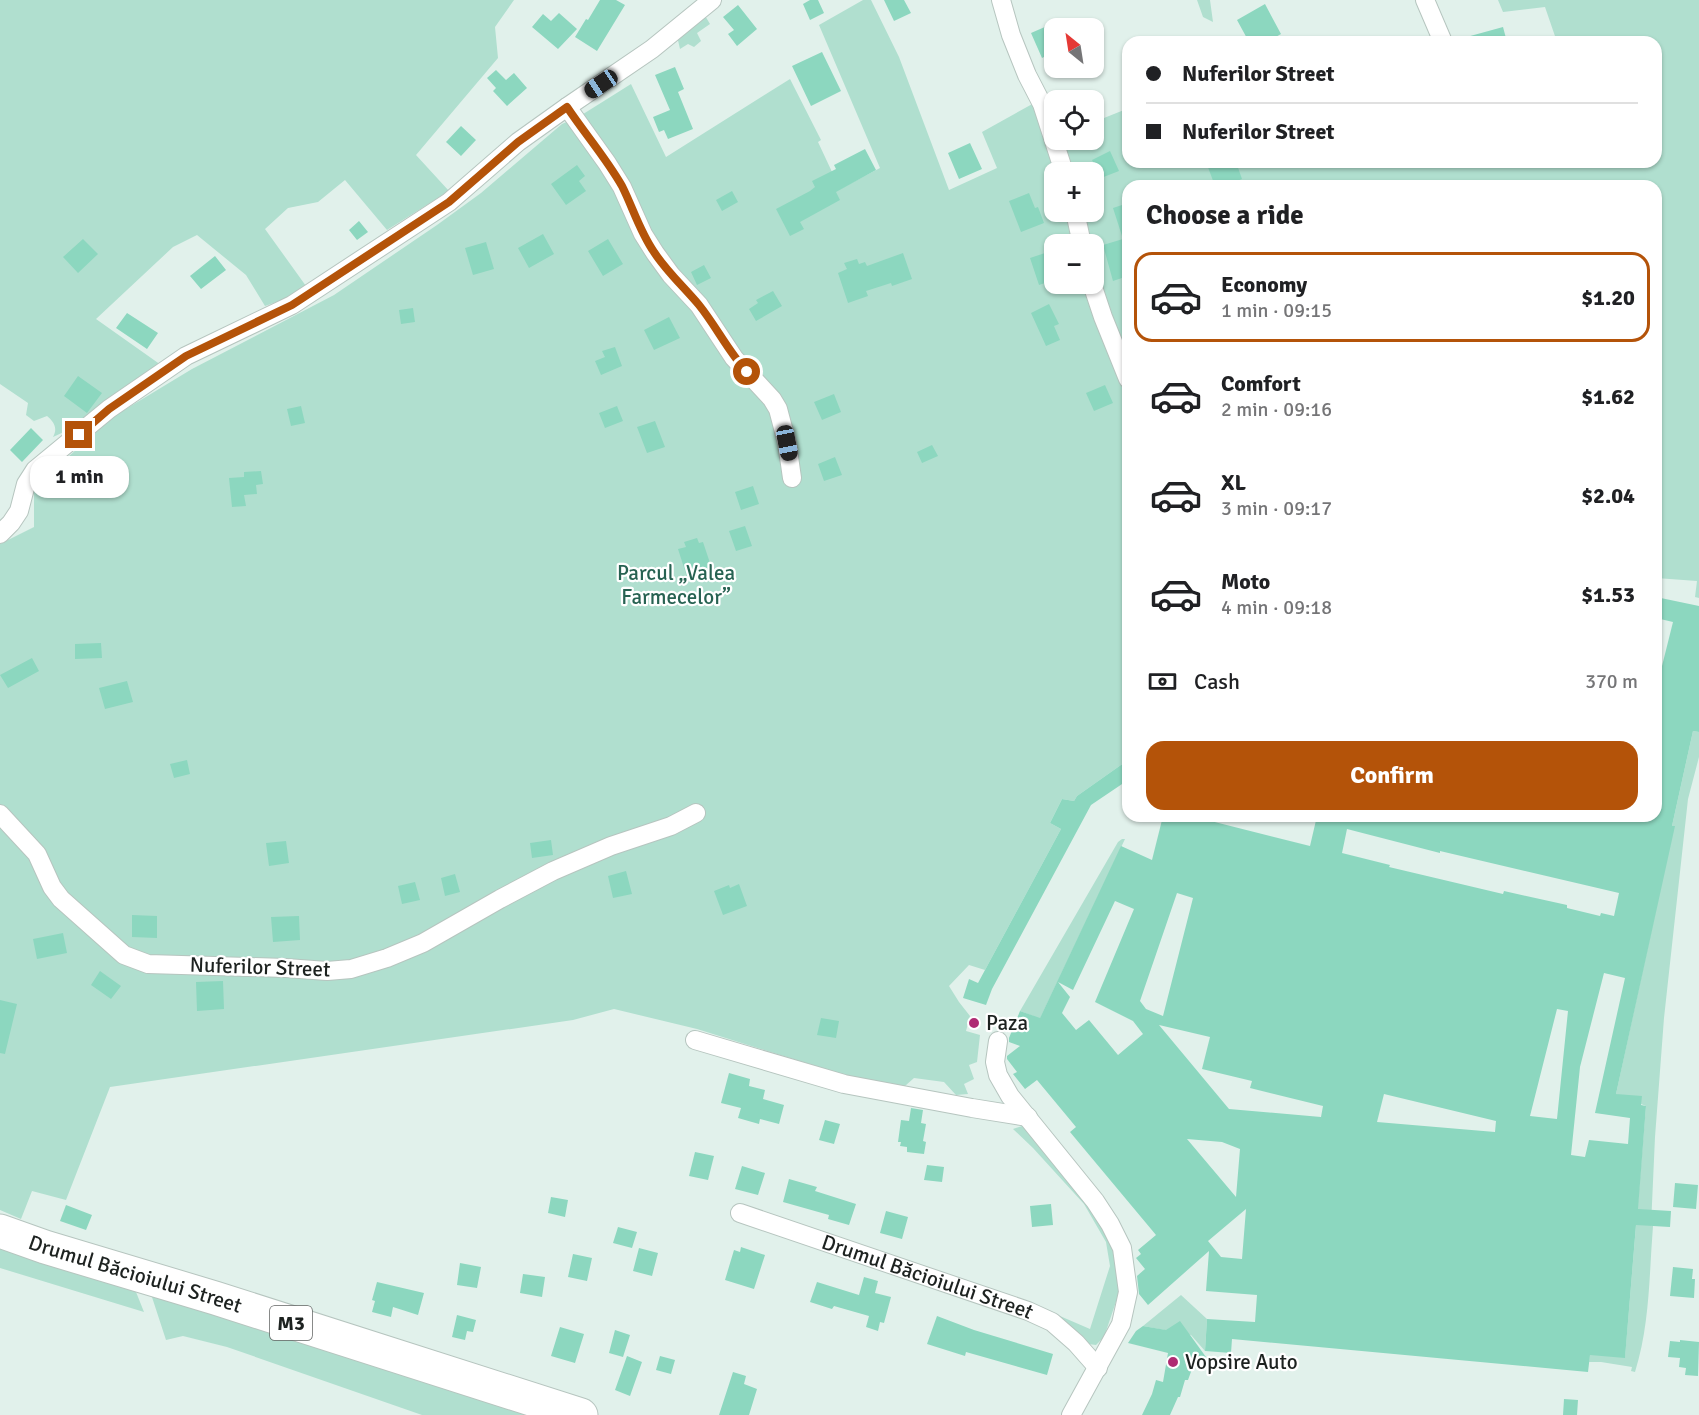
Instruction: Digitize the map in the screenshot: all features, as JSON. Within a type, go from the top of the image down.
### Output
[{"type":"highway","name":"Drumul Băcioiului Street","points":[[0,1231],[581,1415]]},
{"type":"street","points":[[0,534],[19,511],[27,484],[35,470],[109,409],[186,356],[292,305],[449,202],[518,142],[652,49],[712,0]]},
{"type":"street","points":[[1001,0],[1011,35],[1042,104],[1061,162]]},
{"type":"street","points":[[1425,0],[1440,36]]},
{"type":"street","points":[[567,107],[617,179],[643,234],[655,253],[671,275],[699,305],[734,358],[772,399],[778,409],[787,443],[792,478]]},
{"type":"street","points":[[1095,294],[1122,365]]},
{"type":"street","name":"Nuferilor Street","points":[[0,814],[37,854],[52,887],[61,899],[124,955],[148,964],[170,963],[327,971],[351,969],[387,958],[423,943],[553,871],[611,846],[671,826],[696,813]]},
{"type":"street","points":[[695,1040],[844,1084],[1028,1117]]},
{"type":"street","points":[[998,1041],[995,1062],[998,1075],[1010,1096],[1095,1201],[1122,1248],[1128,1292],[1121,1324],[1071,1415]]},
{"type":"street","name":"Drumul Băcioiului Street","points":[[740,1213],[1028,1311],[1052,1322],[1076,1343],[1098,1368]]},
{"type":"green space","points":[[0,0],[514,0],[495,27],[498,58],[416,155],[449,191],[387,230],[345,180],[318,202],[288,208],[265,229],[306,286],[291,297],[265,306],[246,275],[197,235],[173,247],[96,319],[161,365],[81,424],[53,437],[55,428],[47,416],[34,421],[26,415],[28,403],[0,384]]},
{"type":"green space","name":"Parcul „Valea Farmecelor”","points":[[863,0],[871,0],[899,57],[949,190],[997,168],[982,132],[1044,98],[1044,150],[1104,150],[1104,118],[1122,111],[1122,168],[1662,168],[1662,36],[1555,36],[1545,7],[1503,12],[1498,0],[1699,0],[1699,598],[1695,597],[1697,581],[1662,578],[1662,180],[1122,180],[1122,764],[1077,796],[1074,801],[1062,799],[1050,823],[1061,829],[985,970],[969,965],[949,986],[970,1016],[966,1031],[980,1035],[977,1062],[969,1065],[974,1079],[964,1084],[968,1094],[956,1095],[944,1082],[914,1078],[905,1086],[851,1077],[697,1029],[614,1009],[573,1020],[110,1087],[66,1200],[32,1191],[21,1219],[0,1210],[0,544],[34,527],[34,488],[111,418],[192,369],[334,295],[481,193],[562,124],[580,116],[631,84],[666,157],[790,79],[821,140],[818,142],[840,189],[880,168],[819,25]]},
{"type":"green space","points":[[1197,0],[1210,0],[1213,22],[1203,17]]},
{"type":"green space","points":[[704,14],[710,24],[697,33],[701,41],[694,47],[688,44],[680,49],[677,36]]},
{"type":"green space","points":[[1693,731],[1699,732],[1699,757],[1688,799],[1664,1018],[1655,1137],[1651,1226],[1653,1226],[1648,1300],[1644,1336],[1635,1372],[1631,1371],[1632,1367],[1589,1362],[1591,1341],[1625,1357],[1646,1106],[1616,1094]]},
{"type":"green space","points":[[1125,839],[1026,1048],[1033,1016],[1020,1011],[1118,842]]},
{"type":"green space","points":[[1022,1126],[1042,1144],[1094,1211],[1117,1255],[1119,1293],[1104,1337],[1096,1345],[1088,1344],[1039,1307],[1090,1329],[1110,1266],[1106,1242],[1084,1204],[1013,1129]]},
{"type":"green space","points":[[0,1240],[134,1287],[144,1312],[0,1268]]},
{"type":"green space","points":[[150,1291],[535,1415],[422,1415],[227,1347],[183,1336],[166,1340]]},
{"type":"green space","points":[[1181,1295],[1207,1319],[1205,1351],[1191,1335],[1143,1326]]},
{"type":"building","points":[[600,0],[616,0],[625,5],[597,51],[575,37]]},
{"type":"building","points":[[810,0],[818,0],[824,13],[810,20],[803,4]]},
{"type":"building","points":[[884,0],[904,0],[911,13],[894,21]]},
{"type":"building","points":[[1265,4],[1281,34],[1246,36],[1237,20]]},
{"type":"building","points":[[738,5],[757,29],[737,46],[728,34],[734,30],[723,17]]},
{"type":"building","points":[[559,13],[577,29],[558,49],[532,27],[543,14],[551,21]]},
{"type":"building","points":[[1044,27],[1044,57],[1042,58],[1031,33]]},
{"type":"building","points":[[1503,27],[1505,36],[1470,36]]},
{"type":"building","points":[[822,52],[841,91],[811,106],[792,66]]},
{"type":"building","points":[[675,67],[684,89],[678,92],[693,129],[668,139],[664,130],[659,132],[653,117],[670,110],[655,75]]},
{"type":"building","points":[[496,70],[506,80],[514,73],[527,88],[507,106],[493,91],[496,88],[487,78]]},
{"type":"building","points":[[461,126],[476,140],[461,156],[446,142]]},
{"type":"building","points":[[970,143],[982,169],[959,179],[948,153]]},
{"type":"building","points":[[865,149],[876,170],[836,192],[840,200],[800,222],[804,229],[790,236],[776,209],[810,191],[815,187],[812,181],[836,169],[834,165]]},
{"type":"building","points":[[1110,151],[1119,171],[1104,177],[1104,162],[1093,162],[1092,160]]},
{"type":"building","points":[[577,165],[585,176],[579,181],[586,191],[566,205],[551,184]]},
{"type":"building","points":[[1208,168],[1238,168],[1242,179],[1240,180],[1213,180]]},
{"type":"building","points":[[732,191],[738,202],[722,211],[716,200]]},
{"type":"building","points":[[1029,193],[1044,223],[1021,232],[1009,201]]},
{"type":"building","points":[[1122,205],[1122,236],[1113,208]]},
{"type":"building","points":[[359,221],[368,232],[357,240],[349,230]]},
{"type":"building","points":[[543,234],[554,254],[529,268],[518,248]]},
{"type":"building","points":[[83,239],[98,254],[78,273],[63,257]]},
{"type":"building","points":[[608,239],[623,264],[603,276],[588,251]]},
{"type":"building","points":[[1122,239],[1122,278],[1113,281],[1104,245]]},
{"type":"building","points":[[486,242],[494,269],[473,275],[465,248]]},
{"type":"building","points":[[903,253],[912,279],[866,291],[868,296],[848,303],[838,273],[847,269],[844,263],[857,259],[859,264],[865,262],[867,266]]},
{"type":"building","points":[[1044,253],[1044,283],[1039,285],[1030,258]]},
{"type":"building","points":[[215,256],[226,270],[201,289],[190,276]]},
{"type":"building","points":[[704,265],[711,278],[697,285],[691,272]]},
{"type":"building","points":[[773,291],[782,306],[756,321],[749,309],[758,303],[756,300]]},
{"type":"building","points":[[1049,304],[1059,324],[1054,326],[1060,340],[1046,346],[1031,313]]},
{"type":"building","points":[[413,308],[415,322],[401,324],[399,310]]},
{"type":"building","points":[[127,313],[158,333],[147,349],[116,328]]},
{"type":"building","points":[[669,317],[680,338],[654,350],[644,330]]},
{"type":"building","points":[[615,347],[622,366],[601,375],[595,361],[605,357],[602,351]]},
{"type":"building","points":[[78,376],[102,393],[87,413],[64,396]]},
{"type":"building","points":[[1105,385],[1113,403],[1094,411],[1086,393]]},
{"type":"building","points":[[834,394],[841,412],[822,420],[814,402]]},
{"type":"building","points":[[301,406],[305,423],[291,426],[287,409]]},
{"type":"building","points":[[617,406],[623,421],[605,428],[599,413]]},
{"type":"building","points":[[655,421],[665,447],[647,453],[637,427]]},
{"type":"building","points":[[31,428],[43,440],[22,462],[10,450]]},
{"type":"building","points":[[932,445],[938,456],[922,463],[917,452]]},
{"type":"building","points":[[835,457],[842,475],[824,481],[818,464]]},
{"type":"building","points":[[261,471],[263,484],[256,485],[257,494],[244,495],[246,506],[232,507],[229,478],[244,477],[244,472]]},
{"type":"building","points":[[753,486],[759,504],[741,510],[735,492]]},
{"type":"building","points":[[745,526],[752,546],[736,551],[729,531]]},
{"type":"building","points":[[697,538],[699,543],[703,542],[712,569],[687,577],[678,549],[686,547],[684,542]]},
{"type":"building","points":[[1662,598],[1699,606],[1699,732],[1693,731],[1672,826],[1675,826],[1616,1094],[1642,1096],[1641,1105],[1646,1106],[1638,1209],[1671,1211],[1670,1227],[1636,1225],[1625,1358],[1590,1355],[1588,1372],[1232,1339],[1231,1353],[1205,1351],[1207,1319],[1255,1322],[1257,1295],[1206,1291],[1209,1251],[1148,1305],[1139,1294],[1137,1276],[1145,1269],[1136,1258],[1141,1254],[1138,1250],[1156,1235],[1070,1132],[1076,1127],[1037,1080],[1025,1089],[1013,1074],[1017,1072],[1007,1059],[1007,1056],[1020,1046],[1009,1042],[1009,1038],[1020,1011],[1040,1018],[1121,846],[1152,860],[1162,822],[1215,822],[1310,846],[1316,822],[1662,822],[1662,666],[1673,622],[1662,619]],"holes":[[[1347,829],[1440,853],[1440,851],[1619,893],[1614,916],[1601,913],[1600,916],[1567,908],[1567,905],[1504,891],[1503,894],[1389,867],[1390,865],[1342,853]],[[1177,893],[1193,898],[1163,1016],[1146,1009],[1140,1001]],[[1115,901],[1134,909],[1095,1002],[1133,1021],[1143,1034],[1118,1055],[1089,1020],[1076,1030],[1062,1013],[1070,997],[1058,982],[1073,990]],[[1604,973],[1625,978],[1595,1113],[1630,1118],[1628,1144],[1589,1140],[1585,1157],[1571,1155],[1580,1067]],[[1557,1009],[1568,1011],[1557,1119],[1530,1116]],[[1159,1025],[1210,1037],[1202,1069],[1252,1081],[1250,1088],[1323,1106],[1321,1117],[1229,1109]],[[1384,1094],[1496,1121],[1495,1132],[1377,1122]],[[1187,1139],[1222,1142],[1240,1149],[1236,1197]],[[1246,1209],[1242,1259],[1221,1257],[1208,1241]]]},
{"type":"building","points":[[101,643],[102,658],[75,659],[75,644]]},
{"type":"building","points":[[32,658],[39,671],[8,688],[0,675]]},
{"type":"building","points":[[127,681],[133,702],[105,709],[99,688]]},
{"type":"building","points":[[187,760],[190,774],[174,778],[170,764]]},
{"type":"building","points":[[1122,764],[1122,784],[1091,805],[992,989],[986,1005],[963,998],[969,979],[978,983],[1061,829],[1050,823],[1062,799],[1074,801],[1077,796]]},
{"type":"building","points":[[551,840],[553,855],[532,858],[530,843]]},
{"type":"building","points":[[286,841],[289,863],[269,866],[266,843]]},
{"type":"building","points":[[626,871],[632,894],[613,898],[608,876]]},
{"type":"building","points":[[455,874],[460,892],[445,896],[441,878]]},
{"type":"building","points":[[415,882],[420,900],[402,904],[398,886]]},
{"type":"building","points":[[739,884],[747,906],[723,915],[714,891]]},
{"type":"building","points":[[132,915],[157,916],[157,938],[132,937]]},
{"type":"building","points":[[299,916],[300,940],[273,942],[271,917]]},
{"type":"building","points":[[63,933],[67,953],[37,959],[33,939]]},
{"type":"building","points":[[100,971],[121,986],[111,999],[91,985]]},
{"type":"building","points":[[223,981],[224,1009],[197,1011],[196,982]]},
{"type":"building","points":[[0,1000],[17,1004],[5,1054],[0,1053]]},
{"type":"building","points":[[821,1018],[839,1021],[836,1038],[817,1035]]},
{"type":"building","points":[[729,1073],[750,1079],[749,1086],[765,1090],[763,1099],[784,1105],[779,1124],[760,1119],[759,1124],[738,1118],[741,1108],[721,1103]]},
{"type":"building","points":[[911,1108],[923,1110],[921,1123],[926,1124],[923,1141],[926,1142],[924,1154],[907,1152],[907,1147],[900,1146],[901,1142],[898,1142],[901,1120],[909,1121]]},
{"type":"building","points":[[825,1120],[840,1124],[834,1144],[819,1140]]},
{"type":"building","points":[[695,1152],[714,1156],[708,1180],[689,1176]]},
{"type":"building","points":[[927,1165],[944,1167],[942,1182],[924,1180]]},
{"type":"building","points":[[742,1166],[765,1173],[758,1195],[735,1189]]},
{"type":"building","points":[[789,1179],[817,1187],[815,1191],[856,1204],[849,1225],[828,1219],[829,1215],[783,1202]]},
{"type":"building","points":[[1675,1183],[1698,1185],[1696,1209],[1673,1207]]},
{"type":"building","points":[[551,1197],[568,1200],[565,1217],[548,1213]]},
{"type":"building","points":[[1051,1204],[1053,1225],[1032,1227],[1030,1206]]},
{"type":"building","points":[[66,1205],[92,1215],[86,1230],[60,1221]]},
{"type":"building","points":[[886,1211],[908,1217],[902,1239],[880,1233]]},
{"type":"building","points":[[618,1227],[637,1232],[632,1248],[613,1243]]},
{"type":"building","points":[[741,1247],[765,1255],[754,1289],[725,1280],[734,1250],[740,1252]]},
{"type":"building","points":[[639,1248],[658,1253],[652,1276],[633,1271]]},
{"type":"building","points":[[573,1254],[592,1258],[587,1281],[568,1277]]},
{"type":"building","points":[[460,1263],[481,1267],[477,1288],[457,1285]]},
{"type":"building","points":[[1673,1267],[1693,1269],[1694,1298],[1670,1296]]},
{"type":"building","points":[[523,1274],[545,1277],[542,1297],[520,1293]]},
{"type":"building","points":[[864,1277],[878,1281],[875,1293],[891,1297],[884,1323],[880,1322],[878,1331],[866,1327],[869,1316],[810,1302],[817,1282],[859,1295]]},
{"type":"building","points":[[377,1282],[424,1293],[418,1315],[393,1307],[391,1317],[372,1312],[375,1301],[372,1300]]},
{"type":"building","points":[[457,1315],[476,1320],[473,1332],[467,1331],[465,1340],[452,1337]]},
{"type":"building","points":[[937,1316],[1053,1354],[1047,1375],[966,1352],[965,1356],[927,1344]]},
{"type":"building","points":[[1180,1321],[1211,1364],[1196,1358],[1188,1380],[1185,1380],[1180,1397],[1170,1415],[1142,1415],[1156,1380],[1163,1382],[1168,1353],[1128,1343],[1136,1331],[1143,1326],[1166,1330]]},
{"type":"building","points":[[560,1327],[584,1334],[575,1363],[551,1356]]},
{"type":"building","points":[[615,1330],[630,1335],[623,1357],[609,1353]]},
{"type":"building","points":[[1680,1340],[1699,1342],[1698,1376],[1685,1375],[1686,1368],[1679,1367],[1680,1358],[1668,1357],[1670,1341],[1680,1342]]},
{"type":"building","points":[[627,1356],[642,1362],[630,1396],[615,1390]]},
{"type":"building","points":[[660,1356],[675,1360],[671,1374],[656,1370]]},
{"type":"building","points":[[733,1372],[746,1376],[744,1384],[757,1389],[749,1415],[719,1415]]},
{"type":"building","points":[[1564,1399],[1578,1400],[1577,1415],[1563,1415]]},
{"type":"place","name":"Paza","points":[[974,1023]]},
{"type":"place","name":"Vopsire Auto","points":[[1173,1362]]},
{"type":"route","points":[[79,435],[109,409],[186,356],[292,305],[449,202],[518,142],[567,107],[622,187],[643,234],[655,253],[671,275],[699,305],[734,358],[747,372]]}]
